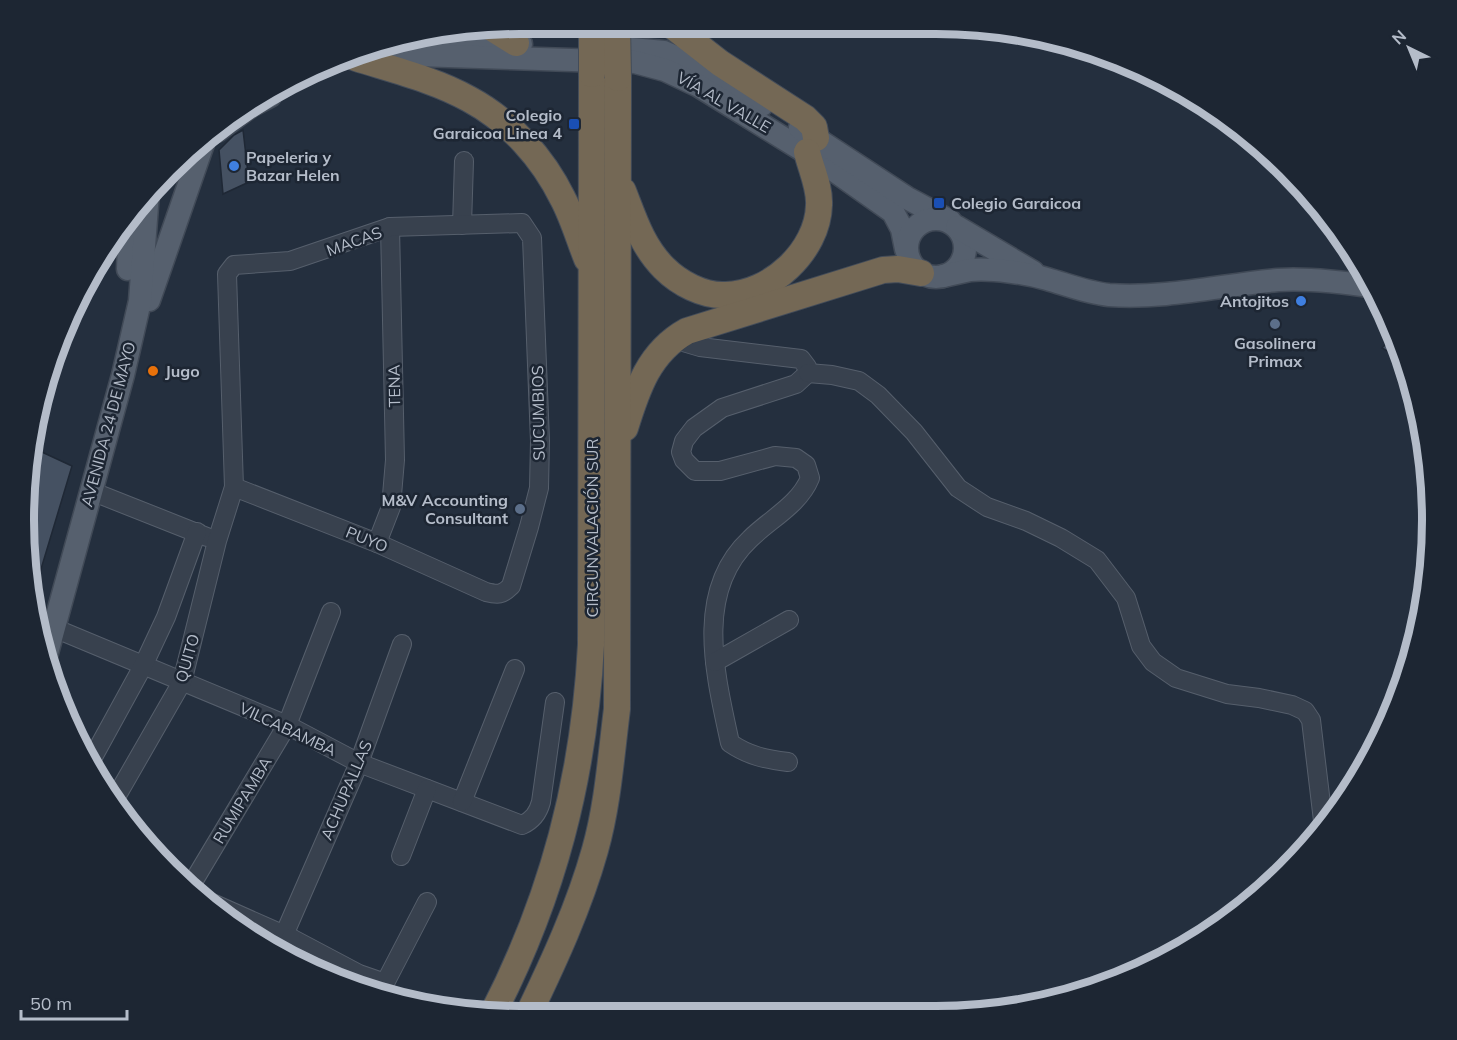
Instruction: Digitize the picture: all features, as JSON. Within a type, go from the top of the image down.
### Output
[{"type":"highway","name":"CIRCUNVALACIÓN SUR","points":[[497,1005],[530,935],[562,839],[585,725],[591,645],[592,34]]},
{"type":"highway","name":"CIRCUNVALACIÓN SUR","points":[[532,1006],[554,962],[596,849],[605,806],[617,709],[617,34]]},
{"type":"highway","points":[[616,176],[642,239],[665,269],[694,289],[708,294],[737,295],[754,290],[780,274],[800,255],[811,235],[819,206],[811,145],[814,128],[805,118],[720,63],[683,34]]},
{"type":"highway","points":[[503,35],[516,43]]},
{"type":"highway","points":[[360,61],[416,77],[469,99],[528,145],[548,171],[563,198],[592,273]]},
{"type":"highway","points":[[617,451],[646,370],[660,351],[673,339],[701,326],[866,274],[898,269],[932,275]]},
{"type":"main road","name":"VÍA AL VALLE","points":[[452,40],[633,48],[664,52],[694,64],[723,80],[811,145],[893,212],[902,229],[906,249]]},
{"type":"main road","name":"VÍA AL VALLE","points":[[382,55],[635,62],[665,70],[908,198],[1044,278]]},
{"type":"main road","points":[[123,375],[197,158]]},
{"type":"main road","name":"AVENIDA 24 DE MAYO","points":[[50,641],[123,375],[140,301],[147,210]]},
{"type":"main road","points":[[932,275],[957,269],[964,255],[965,240],[953,224],[933,218],[916,225],[911,232],[906,249],[911,263],[932,275],[971,270],[994,270],[1044,278],[1085,291],[1109,295],[1180,293],[1279,280],[1313,279],[1361,285]]},
{"type":"main road","points":[[123,375],[129,232]]},
{"type":"street","points":[[462,225],[464,161]]},
{"type":"street","name":"MACAS","points":[[227,274],[234,265],[290,261],[390,227],[522,223]]},
{"type":"street","name":"SUCUMBIOS","points":[[498,596],[511,586],[539,488],[540,441],[532,238],[522,223]]},
{"type":"street","name":"TENA","points":[[377,543],[391,507],[395,460],[390,227]]},
{"type":"street","name":"QUITO","points":[[118,793],[182,682],[217,541],[234,487],[227,274]]},
{"type":"street","points":[[673,339],[700,347],[801,360],[807,367],[808,373]]},
{"type":"street","points":[[788,762],[763,759],[744,753],[730,743],[712,641],[717,597],[734,555],[805,491],[810,478],[806,465],[796,458],[775,456],[720,471],[695,471],[684,460],[681,452],[684,441],[693,428],[722,408],[796,384],[808,373]]},
{"type":"street","points":[[808,373],[859,381],[878,395],[908,425],[958,488],[987,507],[1026,521],[1061,538],[1097,560],[1126,598],[1141,646],[1153,662],[1176,678],[1227,694],[1292,705],[1305,711],[1311,720],[1322,815]]},
{"type":"street","name":"PUYO","points":[[234,487],[377,543],[498,596]]},
{"type":"street","points":[[90,491],[217,541]]},
{"type":"street","name":"QUITO","points":[[95,754],[143,666],[166,617],[197,532]]},
{"type":"street","name":"RUMIPAMBA","points":[[195,880],[286,725],[331,612]]},
{"type":"street","points":[[715,662],[789,620]]},
{"type":"street","name":"VILCABAMBA","points":[[54,628],[286,725],[359,763],[522,825],[530,821],[539,811],[555,702]]},
{"type":"street","name":"ACHUPALLAS","points":[[286,942],[359,763],[402,644]]},
{"type":"street","points":[[462,802],[515,669]]},
{"type":"street","points":[[400,856],[428,789]]},
{"type":"street","points":[[368,981],[385,983],[427,902]]},
{"type":"street","points":[[247,922],[342,972]]},
{"type":"building","name":"Papeleria y Bazar Helen","points":[[243,130],[249,182],[223,194],[219,150],[234,135]]},
{"type":"building","points":[[1389,341],[1394,355],[1382,348]]},
{"type":"building","points":[[40,451],[72,466],[38,577],[34,520]]},
{"type":"place","name":"Colegio Garaicoa Linea 4","points":[[574,124]]},
{"type":"place","name":"Papeleria y Bazar Helen","points":[[234,166]]},
{"type":"place","name":"Colegio Garaicoa","points":[[939,203]]},
{"type":"place","name":"Antojitos","points":[[1301,301]]},
{"type":"place","name":"Gasolinera Primax","points":[[1275,324]]},
{"type":"place","name":"Jugo","points":[[153,371]]},
{"type":"place","name":"M&V Accounting Consultant","points":[[520,509]]}]
